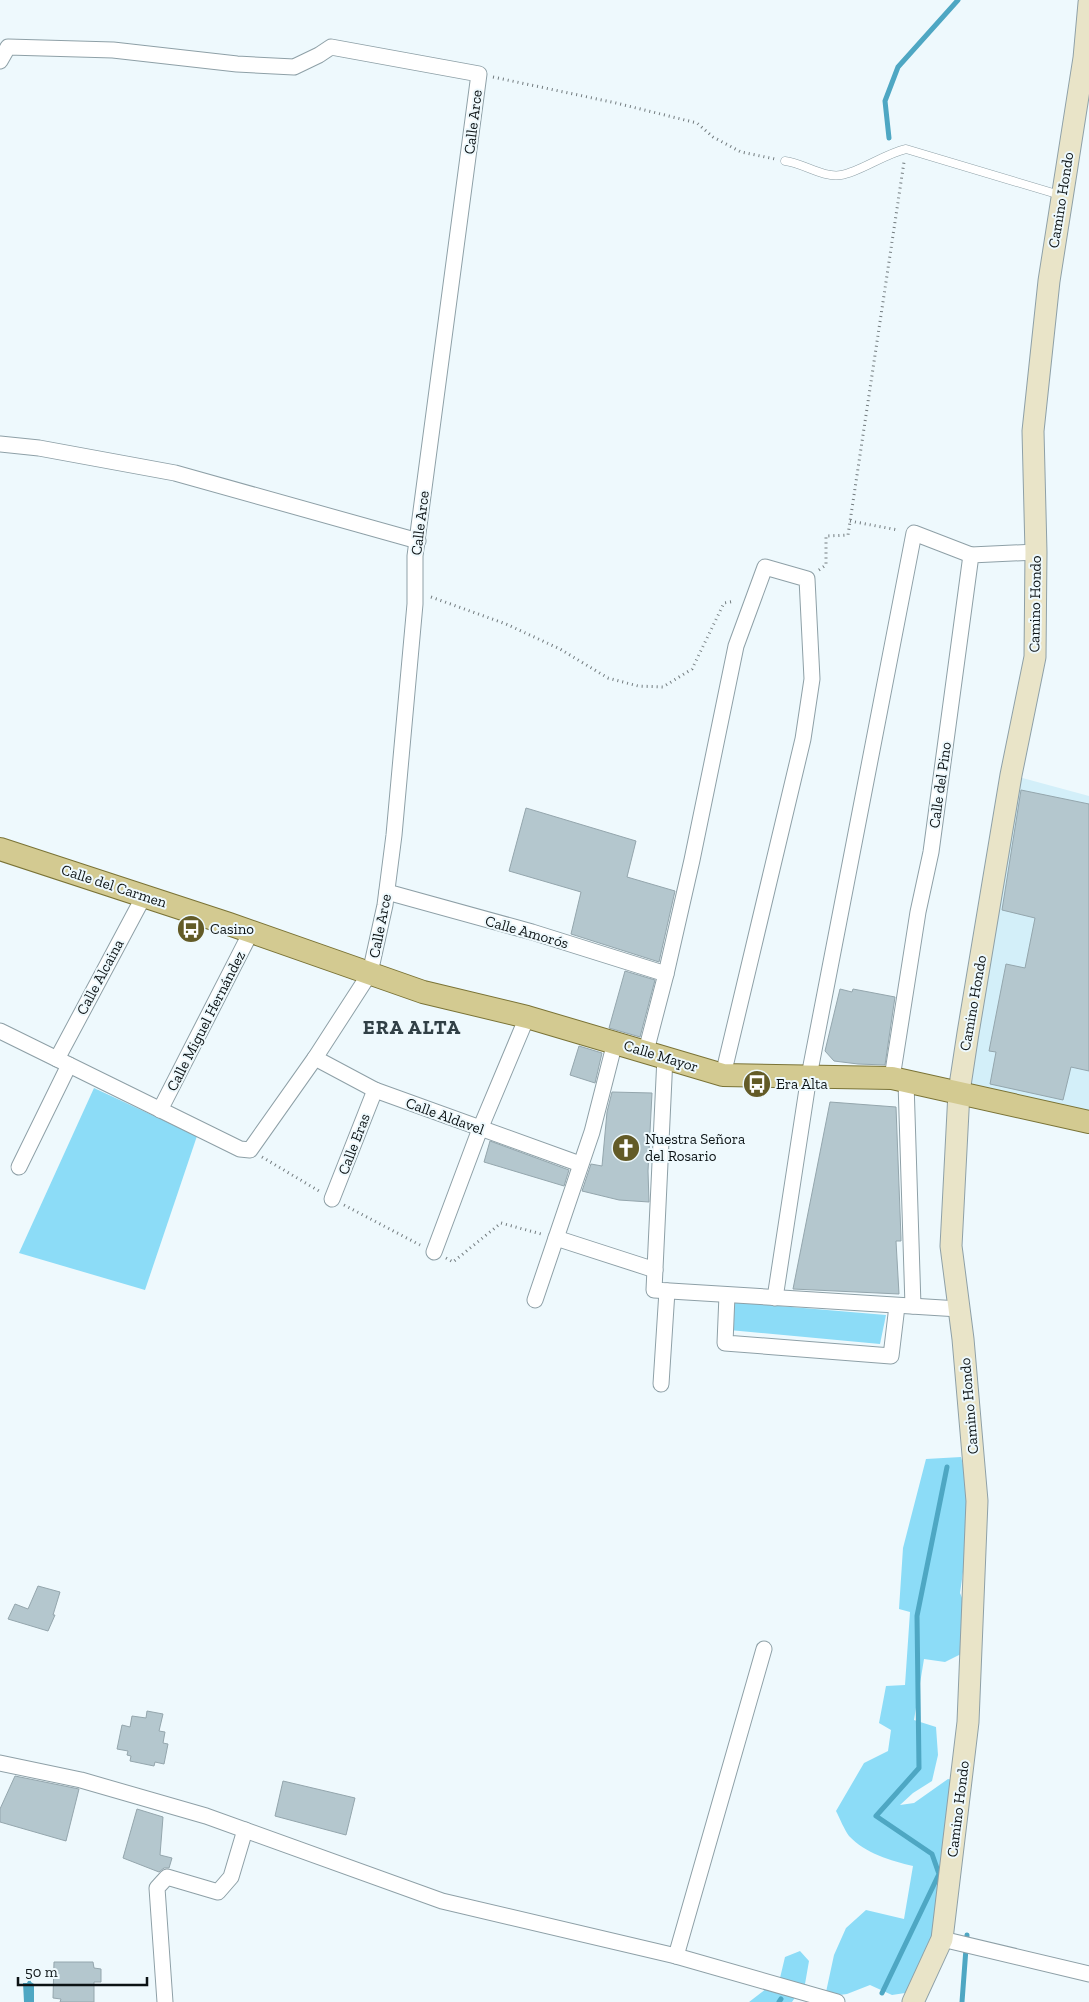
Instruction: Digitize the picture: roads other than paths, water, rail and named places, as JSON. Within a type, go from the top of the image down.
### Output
[{"type":"main road","name":"Camino Hondo","points":[[913,2002],[958,1943],[978,1501],[951,1246],[960,1092],[968,1033],[1012,775],[1035,657],[1036,552],[1033,431],[1048,281],[1084,58],[1089,3]]},
{"type":"main road","name":"Calle del Carmen","points":[[0,849],[370,973]]},
{"type":"main road","name":"Calle Mayor","points":[[370,973],[423,992],[528,1017],[723,1075],[899,1080],[1089,1122]]},
{"type":"street","name":"Calle Arce","points":[[0,62],[8,47],[114,50],[236,64],[294,67],[320,55],[330,47],[479,74],[418,541],[394,834],[387,892],[370,973]]},
{"type":"street","points":[[0,444],[39,448],[175,473],[418,541]]},
{"type":"street","points":[[775,1298],[809,1076],[914,533],[971,555],[1036,552]]},
{"type":"street","name":"Calle del Pino","points":[[913,1306],[899,1080],[918,912],[932,852],[971,555]]},
{"type":"street","points":[[723,1075],[803,738],[812,679],[807,579],[765,567],[736,646],[692,860],[666,974],[655,1054],[654,1290],[959,1310]]},
{"type":"street","name":"Calle Amorós","points":[[387,892],[532,932],[666,974]]},
{"type":"street","name":"Calle Alcaina","points":[[19,1167],[63,1062],[144,896]]},
{"type":"street","name":"Calle Miguel Hernández","points":[[160,1110],[251,932]]},
{"type":"street","points":[[0,1031],[240,1149],[250,1150],[315,1058],[370,973]]},
{"type":"street","points":[[434,1252],[480,1129],[528,1017]]},
{"type":"street","points":[[535,1300],[592,1132],[615,1042]]},
{"type":"street","name":"Calle Aldavel","points":[[315,1058],[375,1090],[580,1164]]},
{"type":"street","name":"Calle Eras","points":[[332,1198],[375,1090]]},
{"type":"street","points":[[556,1238],[655,1270]]},
{"type":"street","points":[[660,1384],[667,1291]]},
{"type":"street","points":[[727,1295],[725,1343],[891,1356],[897,1306]]},
{"type":"street","points":[[676,1956],[764,1649]]},
{"type":"street","points":[[0,1762],[91,1783],[206,1816],[442,1901],[676,1956],[837,2002]]},
{"type":"street","points":[[165,2002],[157,1888],[167,1877],[218,1892],[230,1877],[246,1830]]},
{"type":"street","points":[[958,1943],[1089,1974]]},
{"type":"lane","points":[[785,161],[794,162],[822,172],[840,175],[890,153],[906,149],[1062,196]]},
{"type":"waterway","points":[[889,138],[885,101],[898,67],[958,0]]},
{"type":"waterway","points":[[882,1993],[939,1874],[932,1854],[876,1816],[919,1768],[917,1616],[947,1467]]},
{"type":"waterway","points":[[962,2002],[967,1935]]},
{"type":"place","name":"Casino","points":[[191,929]]},
{"type":"place","name":"Era Alta","points":[[757,1084]]},
{"type":"place","name":"Nuestra Señora del Rosario","points":[[626,1148]]},
{"type":"district","name":"ERA ALTA","points":[[412,1027]]}]
